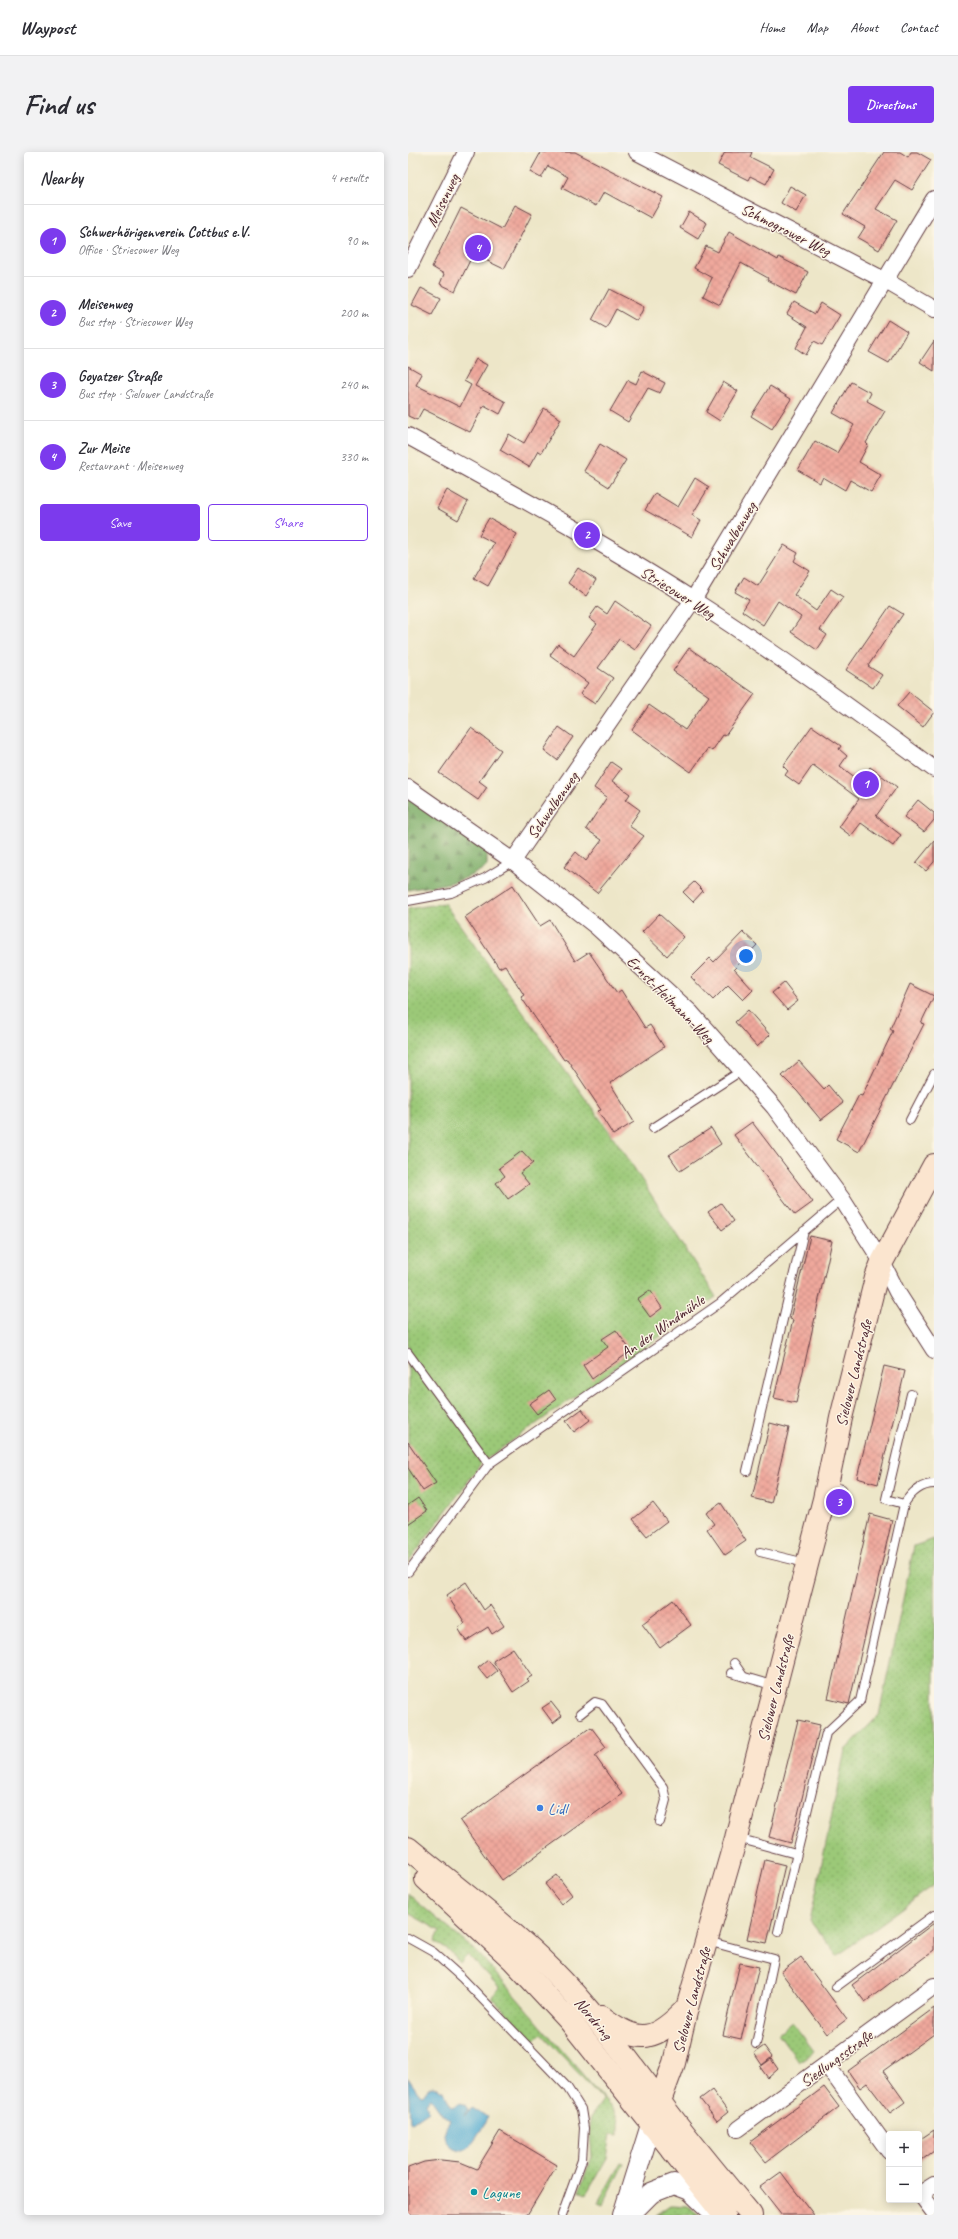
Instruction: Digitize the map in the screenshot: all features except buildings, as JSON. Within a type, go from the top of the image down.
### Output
[{"type":"main road","name":"Sielower Landstraße","points":[[651,2125],[674,2063],[687,2008],[736,1838],[807,1564],[834,1488],[841,1418],[882,1262],[934,1165]]},
{"type":"main road","name":"Nordring","points":[[408,1848],[527,1946],[582,2003],[637,2071],[659,2102],[751,2215]]},
{"type":"main road","name":"Nordring","points":[[408,1859],[414,1868],[448,1901],[513,1960],[563,2014],[624,2088],[651,2125],[724,2215]]},
{"type":"main road","points":[[582,2003],[608,2022],[632,2036],[646,2037],[666,2028],[687,2008]]},
{"type":"street","name":"Meisenweg","points":[[408,270],[466,152]]},
{"type":"street","name":"Schmogrower Weg","points":[[637,152],[886,281],[934,309]]},
{"type":"street","name":"Schwalbenweg","points":[[513,861],[693,600],[934,199]]},
{"type":"street","name":"Striesower Weg","points":[[408,436],[542,509],[693,600],[811,679],[934,769]]},
{"type":"street","name":"Ernst-Heilmann-Weg","points":[[408,788],[513,861],[597,927],[691,1013],[774,1107],[842,1199],[882,1262],[897,1292],[934,1350]]},
{"type":"street","name":"Siedlungsstraße","points":[[738,2129],[934,1986]]},
{"type":"street","points":[[827,2065],[886,2147]]},
{"type":"street","name":"Sielower Landstraße","points":[[623,2215],[651,2125]]},
{"type":"street","points":[[629,2215],[651,2193],[674,2184],[690,2190],[716,2215]]},
{"type":"street","points":[[922,2192],[934,2185]]},
{"type":"street","points":[[922,2196],[934,2212]]},
{"type":"lane","points":[[408,901],[451,893],[485,878],[513,861]]},
{"type":"lane","points":[[652,1128],[741,1071]]},
{"type":"lane","points":[[910,1120],[934,1074]]},
{"type":"lane","name":"An der Windmühle","points":[[408,1572],[489,1464],[720,1303],[842,1199]]},
{"type":"lane","points":[[747,1472],[804,1231]]},
{"type":"lane","points":[[408,1353],[489,1464]]},
{"type":"lane","points":[[904,1504],[886,1499],[911,1394]]},
{"type":"lane","points":[[778,1932],[826,1733],[860,1701],[904,1504],[912,1492],[928,1484],[934,1484]]},
{"type":"lane","points":[[760,1552],[807,1564]]},
{"type":"lane","points":[[734,1663],[743,1676]]},
{"type":"lane","points":[[731,1673],[776,1686]]},
{"type":"lane","points":[[580,1714],[595,1702],[602,1704],[663,1787],[666,1800],[660,1822]]},
{"type":"lane","points":[[736,1838],[796,1854]]},
{"type":"lane","points":[[836,1987],[934,1915]]},
{"type":"lane","points":[[408,1938],[433,1952],[462,1978],[567,2087],[581,2109],[584,2128],[582,2160],[562,2215]]},
{"type":"lane","points":[[707,1941],[774,1958],[756,2044]]},
{"type":"green space","points":[[408,797],[487,849],[487,866],[468,877],[449,883],[408,890]]},
{"type":"green space","points":[[444,903],[624,1152],[716,1297],[482,1462],[408,1563],[408,909]]},
{"type":"green space","points":[[934,1539],[934,1885],[837,1956],[810,1921],[845,1750],[879,1715],[914,1546]]},
{"type":"green space","points":[[408,1894],[479,1954],[614,2111],[618,2122],[618,2135],[611,2134],[607,2158],[586,2194],[579,2191],[592,2157],[589,2119],[603,2100],[542,2034],[533,2041],[491,1997],[500,1988],[468,1955],[460,1963],[449,1951],[435,1942],[440,1931],[408,1913]]},
{"type":"green space","points":[[792,2022],[814,2051],[799,2062],[778,2033]]},
{"type":"green space","points":[[621,2162],[624,2163],[603,2205],[598,2203]]},
{"type":"green space","points":[[671,2205],[688,2206],[699,2215],[656,2215]]},
{"type":"water","points":[[408,2078],[419,2094],[423,2095],[429,2087],[433,2086],[443,2091],[452,2107],[460,2103],[465,2105],[468,2110],[465,2116],[472,2108],[488,2117],[471,2145],[460,2149],[454,2148],[448,2144],[444,2133],[450,2120],[443,2116],[431,2099],[426,2103],[428,2111],[412,2122],[410,2121]]},
{"type":"place","name":"Zur Meise","points":[[478,248]]},
{"type":"place","name":"Meisenweg","points":[[587,535]]},
{"type":"place","name":"Schwerhörigenverein Cottbus e.V.","points":[[866,784]]},
{"type":"place","name":"Goyatzer Straße","points":[[839,1502]]},
{"type":"place","name":"Lidl","points":[[540,1808]]},
{"type":"place","name":"Lagune","points":[[474,2192]]}]
